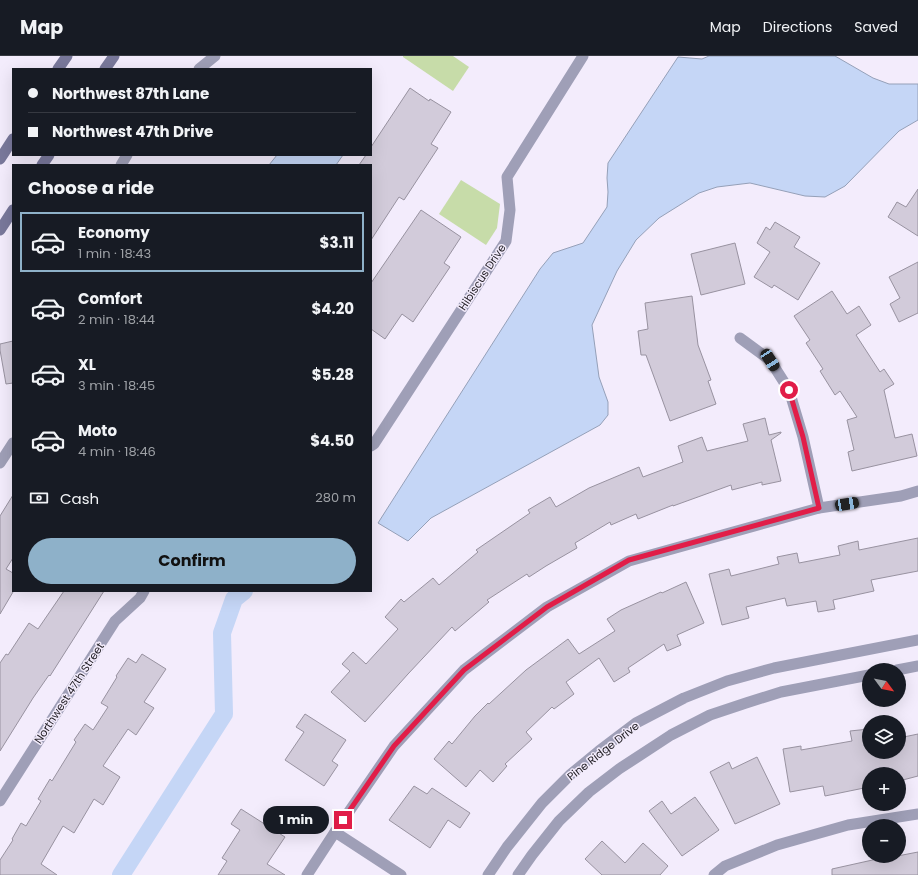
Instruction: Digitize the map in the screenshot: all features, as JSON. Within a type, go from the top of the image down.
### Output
[{"type":"main road","points":[[59,68],[67,56]]},
{"type":"main road","points":[[106,68],[114,56]]},
{"type":"main road","points":[[0,159],[12,141]]},
{"type":"main road","points":[[0,230],[12,212]]},
{"type":"street","points":[[200,68],[215,56]]},
{"type":"street","name":"Hibiscus Drive","points":[[372,445],[506,241],[510,210],[507,177],[583,56]]},
{"type":"street","points":[[740,338],[770,360],[789,390],[803,437],[819,508]]},
{"type":"street","points":[[0,462],[12,444]]},
{"type":"street","points":[[307,875],[394,746],[464,670],[547,607],[629,560],[819,508],[901,496],[918,491]]},
{"type":"street","name":"Northwest 47th Street","points":[[0,801],[116,621],[140,598],[143,592]]},
{"type":"street","name":"Pine Ridge Drive","points":[[488,875],[507,847],[542,803],[571,774],[636,723],[684,698],[727,681],[774,668],[918,640]]},
{"type":"street","points":[[906,668],[918,666]]},
{"type":"street","points":[[518,875],[532,854],[559,821],[589,792],[619,769],[671,735],[710,715],[781,692],[862,676]]},
{"type":"street","points":[[714,875],[725,866],[777,845],[848,825],[918,814]]},
{"type":"street","points":[[335,832],[401,875]]},
{"type":"green space","points":[[403,56],[453,56],[469,67],[453,91]]},
{"type":"green space","points":[[461,180],[500,204],[497,228],[486,245],[439,214]]},
{"type":"water","points":[[709,56],[835,56],[873,78],[889,84],[918,84],[918,120],[899,131],[845,186],[825,197],[805,196],[750,183],[717,187],[699,193],[659,218],[636,240],[617,271],[592,325],[599,377],[608,402],[608,415],[600,425],[431,518],[408,541],[378,523],[540,269],[553,253],[583,243],[607,207],[608,163],[678,57],[702,59]]},
{"type":"water","points":[[276,156],[342,156],[337,164],[270,164]]},
{"type":"building","points":[[410,88],[429,101],[430,99],[451,112],[431,144],[438,148],[404,200],[399,197],[372,238],[372,164],[360,164],[365,156],[372,156],[372,145]]},
{"type":"building","points":[[918,189],[918,236],[888,217],[897,202],[906,207]]},
{"type":"building","points":[[421,210],[461,237],[444,263],[450,267],[413,322],[402,314],[385,339],[372,330],[372,282]]},
{"type":"building","points":[[775,222],[800,237],[794,247],[820,263],[798,300],[774,285],[772,288],[754,277],[770,252],[757,243],[766,227],[770,230]]},
{"type":"building","points":[[735,243],[745,284],[701,295],[691,254]]},
{"type":"building","points":[[918,262],[918,313],[899,322],[890,304],[900,298],[889,277]]},
{"type":"building","points":[[832,291],[847,314],[859,306],[871,325],[856,335],[880,372],[884,369],[894,384],[884,390],[895,438],[912,434],[917,456],[852,471],[848,452],[854,450],[847,420],[857,417],[840,391],[835,395],[820,371],[823,369],[806,343],[810,340],[794,316]]},
{"type":"building","points":[[692,296],[698,345],[711,380],[708,381],[716,404],[670,421],[646,355],[641,355],[638,331],[648,329],[645,303]]},
{"type":"building","points":[[12,341],[12,383],[6,384],[0,344]]},
{"type":"building","points":[[765,418],[769,435],[781,432],[771,440],[781,481],[762,485],[762,482],[732,490],[731,485],[638,519],[636,514],[611,525],[610,522],[575,543],[577,548],[529,577],[527,574],[487,600],[489,602],[455,631],[452,627],[365,722],[331,692],[350,671],[342,664],[353,652],[366,664],[398,629],[385,617],[401,599],[404,602],[433,578],[439,585],[478,552],[476,550],[530,513],[528,510],[550,497],[556,507],[589,488],[639,467],[643,477],[683,462],[678,446],[702,437],[707,451],[748,441],[743,424]]},
{"type":"building","points":[[12,497],[12,560],[6,569],[12,572],[13,592],[0,614],[0,516]]},
{"type":"building","points":[[918,538],[918,571],[871,580],[874,591],[833,600],[835,609],[818,612],[816,601],[787,606],[785,598],[746,607],[749,618],[722,625],[709,574],[729,569],[731,576],[779,564],[777,557],[797,553],[799,563],[840,555],[838,546],[858,541],[859,550]]},
{"type":"building","points":[[686,582],[704,623],[677,635],[681,645],[667,651],[664,644],[628,668],[630,672],[614,682],[599,658],[566,682],[574,694],[554,709],[552,707],[526,732],[532,739],[505,764],[507,766],[493,782],[480,770],[466,787],[434,759],[449,741],[452,744],[488,703],[489,704],[526,670],[568,639],[579,654],[615,631],[607,619],[621,610]]},
{"type":"building","points":[[63,592],[103,592],[50,676],[49,675],[33,698],[0,751],[0,663],[6,654],[8,655],[29,623],[38,629]]},
{"type":"building","points":[[142,654],[166,669],[144,702],[154,708],[136,735],[128,729],[103,766],[120,777],[103,805],[94,799],[74,833],[63,826],[41,864],[57,875],[0,875],[0,860],[13,840],[12,839],[21,823],[26,826],[41,801],[38,799],[50,779],[52,781],[76,742],[74,740],[85,724],[93,730],[108,707],[101,703],[117,677],[116,676],[128,658],[136,663]]},
{"type":"building","points":[[305,714],[346,740],[332,761],[338,765],[324,786],[285,760],[304,732],[296,727]]},
{"type":"building","points":[[862,730],[862,759],[906,759],[906,737],[918,734],[918,776],[906,779],[906,767],[862,767],[862,788],[825,796],[823,786],[790,792],[783,749],[801,746],[801,750],[852,741],[850,731]]},
{"type":"building","points":[[757,757],[780,804],[735,824],[710,772],[729,762],[732,769]]},
{"type":"building","points":[[414,786],[427,794],[432,788],[470,813],[460,828],[448,820],[430,848],[389,820]]},
{"type":"building","points":[[695,797],[719,830],[682,856],[649,811],[662,801],[671,814]]},
{"type":"building","points":[[241,809],[285,837],[267,864],[285,875],[218,875],[227,861],[222,858],[240,830],[231,824]]},
{"type":"building","points":[[602,841],[625,863],[643,843],[668,866],[660,875],[602,875],[585,859]]},
{"type":"building","points":[[918,852],[918,875],[832,875],[832,869],[862,862],[906,863],[906,854]]},
{"type":"waterway","points":[[121,875],[224,714],[222,633],[234,599],[243,592]]},
{"type":"route","points":[[343,820],[394,746],[464,670],[547,607],[629,560],[819,508],[803,437],[789,390]]}]
